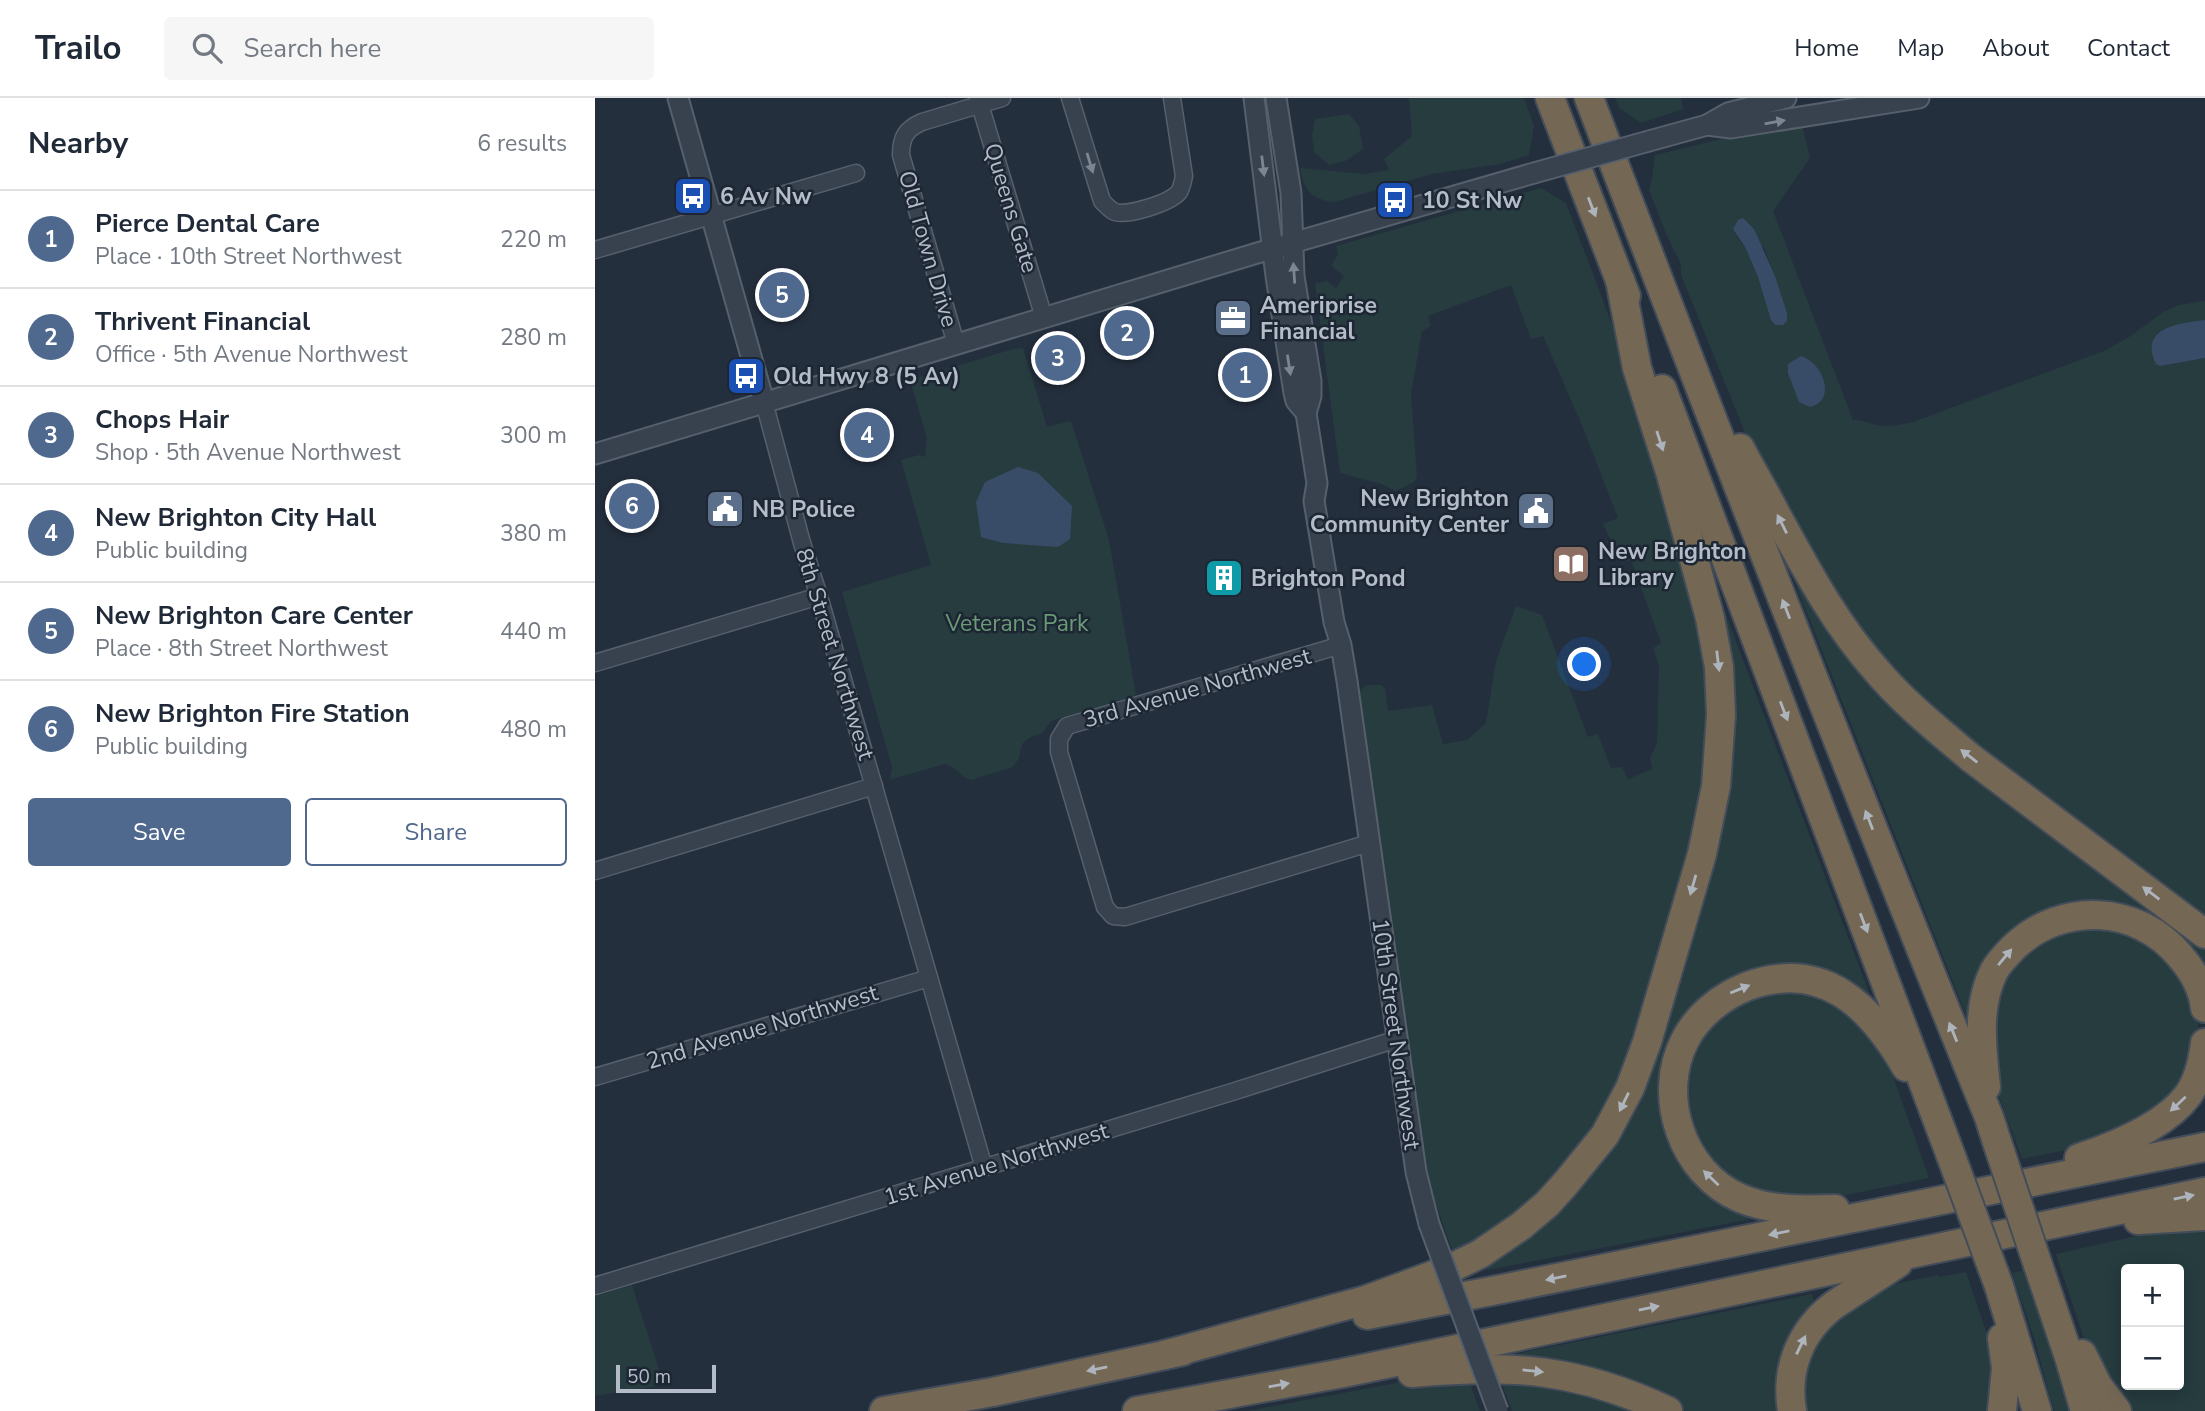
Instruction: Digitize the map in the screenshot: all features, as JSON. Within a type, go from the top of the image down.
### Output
[{"type":"highway","points":[[1550,98],[1936,1115],[1999,1286],[2037,1411]]},
{"type":"highway","points":[[1590,100],[1734,436],[1811,578],[1845,632],[1879,674],[1935,729],[2205,934]]},
{"type":"highway","points":[[1590,100],[1720,442],[1993,1130],[2085,1411]]},
{"type":"highway","points":[[1164,1355],[1366,1300],[1437,1274],[1480,1254],[1536,1214],[1566,1183],[1605,1135],[1630,1088],[1647,1042],[1702,854],[1716,786],[1721,715],[1719,667],[1710,618],[1671,475],[1637,368],[1620,280]]},
{"type":"highway","points":[[1993,1130],[1981,1031],[1987,993],[1994,971],[2008,953],[2024,937],[2046,923],[2081,915],[2103,915],[2141,925],[2166,941],[2185,962],[2200,987],[2205,1008]]},
{"type":"highway","points":[[1936,1115],[1902,1059],[1872,1017],[1844,993],[1804,978],[1760,981],[1735,990],[1716,1002],[1685,1038],[1675,1072],[1675,1116],[1684,1143],[1710,1178],[1739,1198],[1774,1208],[1807,1210],[1942,1200]]},
{"type":"highway","points":[[1993,1190],[2119,1143],[2157,1122],[2188,1094],[2202,1059],[2205,1043]]},
{"type":"highway","points":[[884,1411],[993,1392],[1164,1355],[2205,1147]]},
{"type":"highway","points":[[1137,1411],[1343,1373],[2205,1192]]},
{"type":"highway","points":[[2069,1221],[2162,1220],[2205,1216]]},
{"type":"highway","points":[[1792,1411],[1790,1391],[1793,1370],[1796,1355],[1806,1334],[1834,1305],[1913,1254]]},
{"type":"highway","points":[[1999,1286],[2000,1330],[2006,1368],[2001,1411]]},
{"type":"highway","points":[[2050,1299],[2075,1339],[2098,1386],[2117,1411]]},
{"type":"highway","points":[[1343,1373],[1386,1376],[1481,1368],[1535,1371],[1591,1381],[1668,1411]]},
{"type":"street","name":"8th Street Northwest","points":[[678,98],[802,543],[984,1168]]},
{"type":"street","name":"Old Town Drive","points":[[956,344],[901,155],[901,146],[911,127],[979,101],[1002,98]]},
{"type":"street","points":[[1070,98],[1102,201],[1112,211],[1124,213],[1168,201],[1183,184],[1172,98]]},
{"type":"street","name":"10th Street Northwest","points":[[1254,98],[1283,246]]},
{"type":"street","name":"10th Street Northwest","points":[[1276,98],[1291,193],[1276,276],[1294,393],[1296,401],[1307,413],[1317,483],[1315,507],[1334,622],[1341,645],[1416,1172],[1429,1224],[1498,1411]]},
{"type":"street","points":[[595,454],[1283,246],[1707,125],[1728,113],[1786,98]]},
{"type":"street","points":[[1707,125],[1731,128],[1919,98]]},
{"type":"street","name":"Queens Gate","points":[[979,101],[1044,317]]},
{"type":"street","points":[[595,250],[856,173]]},
{"type":"street","points":[[595,663],[819,596]]},
{"type":"street","name":"3rd Avenue Northwest","points":[[1341,645],[1067,726],[1059,739],[1059,752],[1105,907],[1113,916],[1125,917],[1369,844]]},
{"type":"street","points":[[595,871],[874,786]]},
{"type":"street","name":"2nd Avenue Northwest","points":[[595,1077],[929,978]]},
{"type":"street","name":"1st Avenue Northwest","points":[[597,1280],[984,1168],[1397,1040]]},
{"type":"green space","points":[[1409,98],[1524,98],[1534,126],[1529,155],[1500,164],[1432,174],[1334,202],[1320,199],[1310,192],[1303,182],[1300,168],[1365,174],[1389,170],[1384,159],[1412,136]]},
{"type":"green space","points":[[1615,98],[1681,98],[1683,109],[1641,123],[1619,108]]},
{"type":"green space","points":[[1349,114],[1359,126],[1363,149],[1345,161],[1329,165],[1314,152],[1312,136],[1315,119]]},
{"type":"green space","points":[[1802,125],[1810,158],[1773,211],[1853,420],[1886,426],[1913,422],[2104,351],[2165,311],[2179,305],[2205,301],[2205,320],[2191,322],[2160,366],[2205,358],[2205,926],[1948,733],[1869,653],[1748,440],[1681,275],[1681,264],[1649,190],[1655,155],[1747,133]],"holes":[[[1736,236],[1764,247],[1782,297],[1758,277],[1745,247]]]},
{"type":"green space","points":[[1541,188],[1566,203],[1626,361],[1687,568],[1707,663],[1710,779],[1634,1047],[1611,1097],[1582,1145],[1547,1187],[1505,1224],[1454,1256],[1428,1181],[1359,692],[1366,685],[1381,685],[1385,688],[1388,711],[1432,705],[1443,744],[1467,740],[1486,723],[1496,661],[1516,606],[1542,615],[1588,737],[1598,734],[1611,768],[1622,767],[1628,779],[1652,769],[1650,758],[1657,743],[1659,665],[1653,648],[1661,643],[1631,560],[1622,563],[1603,524],[1618,518],[1581,423],[1543,336],[1531,339],[1511,285],[1428,316],[1431,326],[1422,331],[1411,394],[1417,476],[1414,482],[1396,491],[1382,484],[1340,473],[1315,283],[1327,281],[1336,288],[1344,276],[1331,266],[1338,254],[1336,246]]},
{"type":"green space","name":"Veterans Park","points":[[1023,348],[1047,427],[1071,421],[1109,540],[1136,695],[1051,721],[1042,733],[1022,744],[1019,758],[1013,767],[971,780],[945,764],[892,779],[892,767],[842,592],[931,565],[901,460],[919,455],[925,457],[927,438],[910,380]]},
{"type":"green space","points":[[1707,565],[1875,1008],[1853,992],[1721,992],[1668,1110],[1755,1210],[1756,1218],[1488,1270],[1485,1255],[1587,1166],[1717,813]]},
{"type":"green space","points":[[1788,565],[1871,672],[2205,940],[2205,988],[2171,937],[2053,915],[1974,1015],[1966,1015]]},
{"type":"green space","points":[[2096,922],[2165,949],[2196,1007],[2199,1033],[2176,1096],[2109,1141],[2022,1159],[1995,1085],[1991,1002],[2024,947]]},
{"type":"green space","points":[[1781,986],[1845,1003],[1884,1051],[1929,1178],[1812,1202],[1759,1195],[1720,1176],[1683,1116],[1687,1058],[1714,1016]]},
{"type":"green space","points":[[2194,1223],[2205,1223],[2205,1411],[2126,1411],[2088,1351],[2056,1254]]},
{"type":"green space","points":[[2025,1270],[2070,1411],[2054,1411],[2034,1338],[2012,1273]]},
{"type":"green space","points":[[1966,1272],[1993,1352],[1995,1411],[1802,1411],[1800,1400],[1813,1337],[1875,1288]]},
{"type":"green space","points":[[632,1285],[664,1385],[595,1396],[595,1296]]},
{"type":"green space","points":[[1812,1294],[1816,1309],[1787,1411],[1686,1411],[1676,1405],[1512,1362],[1511,1355]]},
{"type":"green space","points":[[1466,1372],[1480,1411],[1247,1411],[1423,1378]]},
{"type":"green space","points":[[1498,1373],[1662,1411],[1512,1411]]},
{"type":"water","points":[[1743,218],[1754,229],[1775,276],[1787,313],[1787,321],[1783,325],[1775,325],[1771,320],[1758,277],[1745,247],[1733,229],[1738,220]]},
{"type":"water","points":[[2205,320],[2205,358],[2160,366],[2156,364],[2152,342],[2157,335],[2173,326]]},
{"type":"water","points":[[1801,356],[1815,366],[1824,381],[1823,397],[1819,403],[1810,407],[1799,402],[1788,373],[1788,364]]},
{"type":"water","points":[[1018,467],[1038,473],[1072,506],[1070,539],[1058,547],[1003,543],[981,537],[976,502],[985,482]]},
{"type":"place","name":"6 Av Nw","points":[[693,196]]},
{"type":"place","name":"10 St Nw","points":[[1395,200]]},
{"type":"place","name":"New Brighton Care Center","points":[[782,295]]},
{"type":"place","name":"Ameriprise Financial","points":[[1233,318]]},
{"type":"place","name":"Thrivent Financial","points":[[1127,333]]},
{"type":"place","name":"Chops Hair","points":[[1058,358]]},
{"type":"place","name":"Pierce Dental Care","points":[[1245,375]]},
{"type":"place","name":"Old Hwy 8 (5 Av)","points":[[746,376]]},
{"type":"place","name":"New Brighton City Hall","points":[[867,435]]},
{"type":"place","name":"New Brighton Fire Station","points":[[632,506]]},
{"type":"place","name":"NB Police","points":[[725,509]]},
{"type":"place","name":"New Brighton Community Center","points":[[1536,511]]},
{"type":"place","name":"New Brighton Library","points":[[1571,564]]},
{"type":"place","name":"Brighton Pond","points":[[1224,578]]}]
